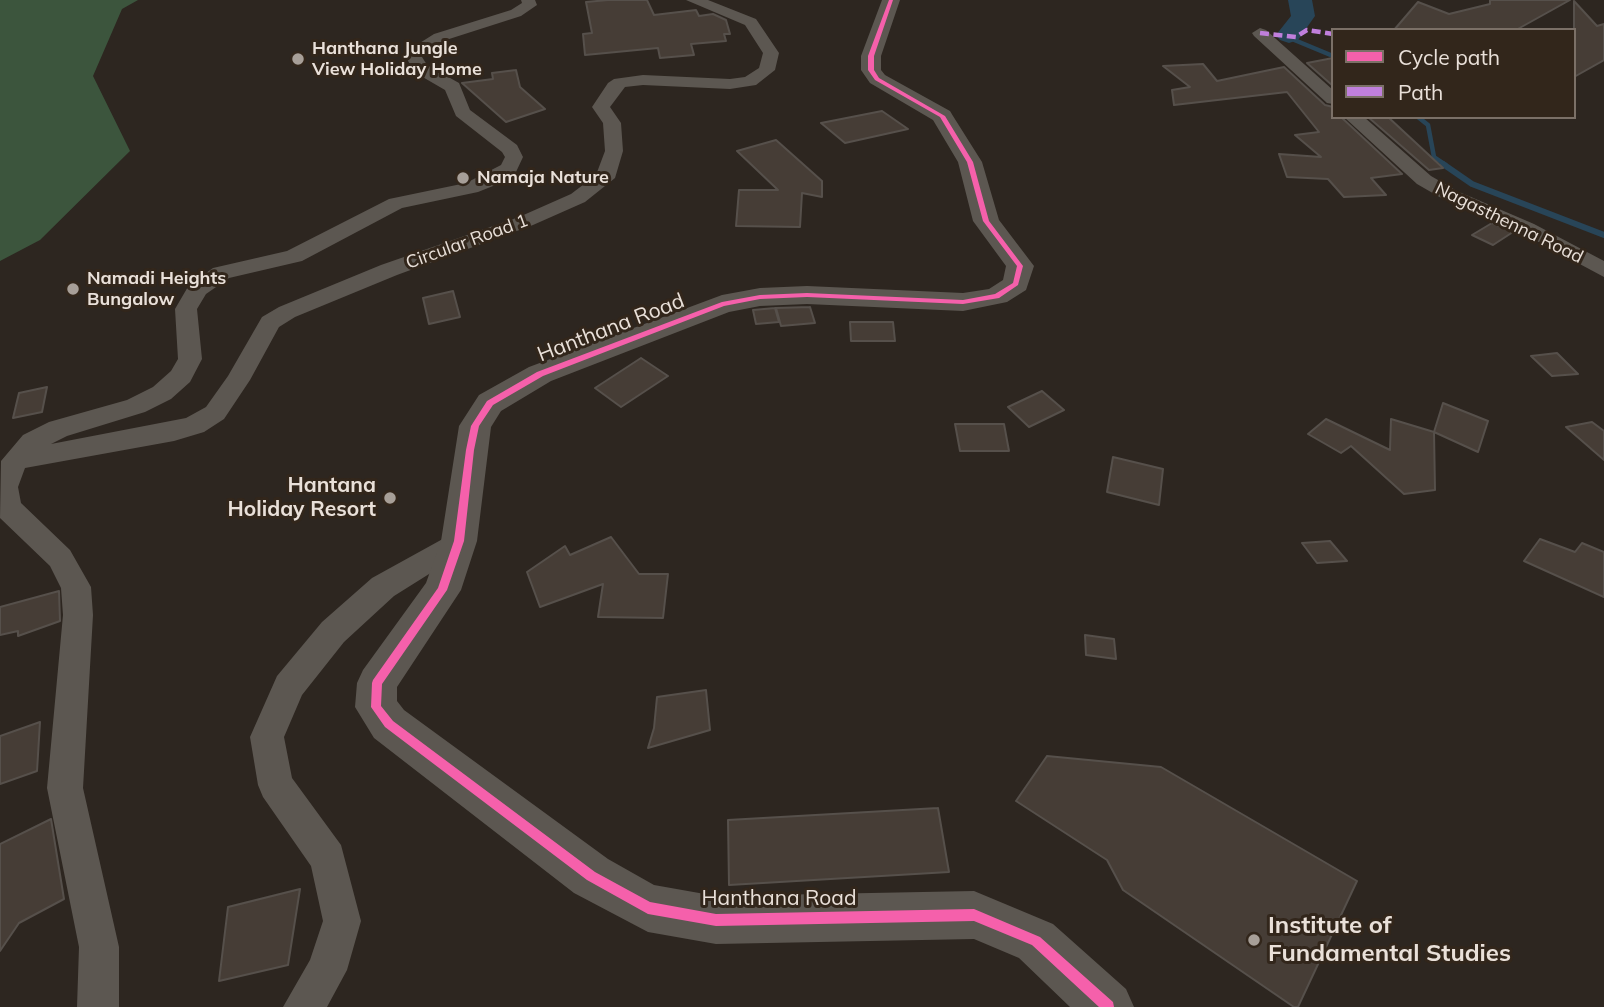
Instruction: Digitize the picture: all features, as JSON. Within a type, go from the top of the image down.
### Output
[{"type":"street","points":[[98,1007],[99,947],[65,788],[78,615],[76,587],[60,558],[8,508],[4,486],[14,460],[32,442],[58,429],[136,407],[162,393],[181,376],[190,359],[186,309],[197,290],[221,273],[294,256],[387,207],[415,198],[471,188],[491,180],[509,168],[514,157],[510,149],[462,112],[453,87],[420,68],[414,57],[440,37],[516,13],[530,5],[528,0]]},
{"type":"street","name":"Circular Road 1","points":[[14,460],[174,432],[195,425],[215,413],[238,380],[270,322],[287,312],[389,270],[526,221],[578,198],[605,178],[614,151],[612,123],[601,107],[614,87],[620,83],[643,80],[730,84],[750,80],[767,70],[771,53],[751,22],[736,14],[693,0]]},
{"type":"street","name":"Hanthana Road","points":[[891,0],[871,56],[871,70],[877,79],[942,116],[970,162],[986,220],[1020,266],[1016,284],[998,296],[963,302],[807,295],[760,297],[722,304],[540,374],[490,403],[475,426],[459,541],[442,590],[377,683],[376,707],[389,724],[591,876],[648,908],[716,920],[974,915],[1036,941],[1108,1007]]},
{"type":"street","points":[[1260,33],[1331,97]]},
{"type":"street","name":"Nagasthenna Road","points":[[1355,119],[1423,180],[1450,195],[1527,228],[1604,270]]},
{"type":"street","points":[[304,1007],[327,970],[342,921],[328,858],[276,785],[267,737],[289,685],[333,632],[383,587],[459,541]]},
{"type":"green space","points":[[0,0],[138,0],[122,9],[93,76],[130,151],[40,240],[0,261]]},
{"type":"building","points":[[647,0],[654,15],[696,10],[699,16],[713,14],[726,20],[730,34],[724,34],[726,41],[691,44],[694,55],[660,58],[658,48],[585,55],[583,34],[592,33],[586,2]]},
{"type":"building","points":[[1490,0],[1570,0],[1520,28],[1396,28],[1418,2],[1449,14],[1490,4]]},
{"type":"building","points":[[1574,1],[1597,26],[1604,24],[1604,60],[1576,76],[1576,28]]},
{"type":"building","points":[[1331,58],[1331,84],[1307,63]]},
{"type":"building","points":[[1203,64],[1217,81],[1284,67],[1325,105],[1331,106],[1331,119],[1343,119],[1402,174],[1371,178],[1386,195],[1344,197],[1328,179],[1287,177],[1279,154],[1321,157],[1295,135],[1319,132],[1287,92],[1174,105],[1172,90],[1190,87],[1163,66]]},
{"type":"building","points":[[516,70],[520,87],[545,109],[506,122],[462,83],[493,79],[492,73]]},
{"type":"building","points":[[882,111],[908,129],[845,143],[821,123]]},
{"type":"building","points":[[1370,119],[1390,119],[1443,168],[1429,170]]},
{"type":"building","points":[[776,140],[822,181],[822,197],[802,193],[800,227],[736,226],[739,190],[778,190],[737,151]]},
{"type":"building","points":[[1492,223],[1513,232],[1493,245],[1472,235]]},
{"type":"building","points":[[453,291],[460,317],[429,324],[423,298]]},
{"type":"building","points":[[810,307],[815,323],[781,326],[776,308]]},
{"type":"building","points":[[775,308],[779,322],[756,324],[753,310]]},
{"type":"building","points":[[850,322],[893,322],[895,341],[851,341]]},
{"type":"building","points":[[1557,353],[1578,374],[1552,376],[1531,356]]},
{"type":"building","points":[[641,358],[668,376],[621,407],[595,388]]},
{"type":"building","points":[[47,387],[42,412],[13,418],[19,393]]},
{"type":"building","points":[[1042,391],[1064,410],[1029,427],[1008,407]]},
{"type":"building","points":[[1443,403],[1488,421],[1478,452],[1434,432]]},
{"type":"building","points":[[1326,419],[1390,450],[1391,419],[1434,432],[1435,490],[1404,494],[1351,446],[1341,453],[1308,434]]},
{"type":"building","points":[[1592,422],[1604,431],[1604,460],[1566,427]]},
{"type":"building","points":[[955,424],[1004,424],[1009,451],[960,451]]},
{"type":"building","points":[[1113,457],[1163,469],[1159,505],[1107,492]]},
{"type":"building","points":[[611,537],[639,574],[668,574],[663,618],[598,617],[603,584],[540,607],[527,572],[565,546],[570,555]]},
{"type":"building","points":[[1540,539],[1575,552],[1582,543],[1604,552],[1604,597],[1524,561]]},
{"type":"building","points":[[1330,541],[1347,561],[1317,563],[1302,543]]},
{"type":"building","points":[[59,591],[60,621],[18,636],[18,631],[0,635],[0,607]]},
{"type":"building","points":[[1085,635],[1114,639],[1116,659],[1086,655]]},
{"type":"building","points":[[706,690],[710,730],[648,748],[654,728],[657,697]]},
{"type":"building","points":[[40,722],[37,771],[0,784],[0,736]]},
{"type":"building","points":[[1047,756],[1161,767],[1357,881],[1298,1007],[1294,1007],[1123,890],[1107,860],[1016,801]]},
{"type":"building","points":[[938,808],[949,872],[729,885],[728,820]]},
{"type":"building","points":[[51,819],[64,899],[19,923],[0,951],[0,844]]},
{"type":"building","points":[[300,889],[288,965],[219,981],[228,907]]},
{"type":"waterway","points":[[1289,35],[1303,16],[1300,0]]},
{"type":"waterway","points":[[1292,39],[1331,55]]},
{"type":"waterway","points":[[1420,119],[1428,125],[1434,157],[1446,165]]},
{"type":"waterway","points":[[1443,164],[1472,184],[1604,235]]},
{"type":"marked path","points":[[1260,33],[1296,37],[1307,30],[1331,34]]},
{"type":"cycle path","points":[[891,0],[871,56],[871,70],[877,79],[942,116],[970,162],[986,221],[1020,266],[1016,284],[997,296],[963,302],[807,295],[760,297],[722,304],[540,374],[490,403],[475,426],[459,541],[442,590],[377,683],[376,707],[389,724],[591,876],[648,908],[716,920],[974,915],[1036,941],[1108,1007]]},
{"type":"place","name":"Hanthana Jungle View Holiday Home","points":[[298,59]]},
{"type":"place","name":"Namaja Nature","points":[[463,178]]},
{"type":"place","name":"Namadi Heights Bungalow","points":[[73,289]]},
{"type":"place","name":"Hantana Holiday Resort","points":[[390,498]]},
{"type":"place","name":"Institute of Fundamental Studies","points":[[1254,940]]}]
